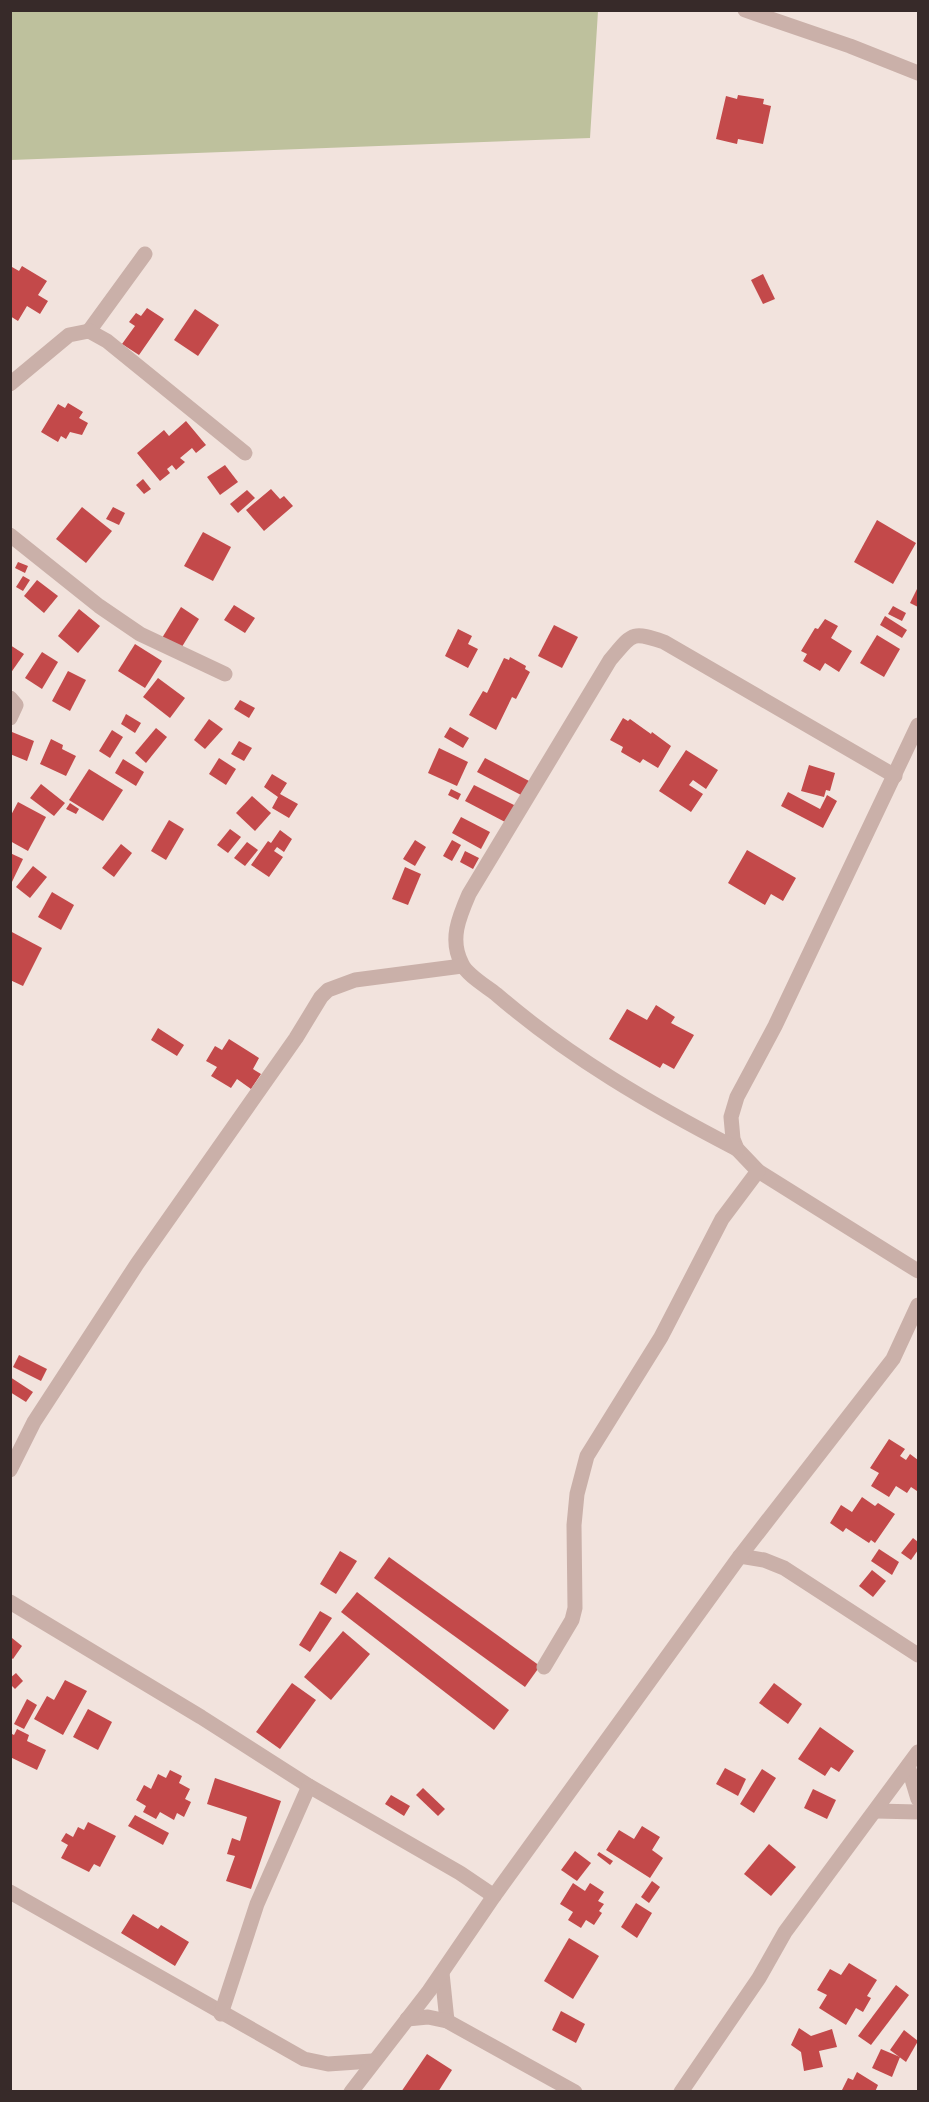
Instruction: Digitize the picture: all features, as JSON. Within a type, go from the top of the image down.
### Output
[{"type":"street","points":[[745,10],[918,74]]},
{"type":"street","points":[[89,331],[144,254]]},
{"type":"street","points":[[10,384],[69,334],[89,331],[107,341],[246,453]]},
{"type":"street","points":[[10,535],[99,606],[140,634],[225,674]]},
{"type":"street","points":[[895,776],[664,642],[640,634],[628,639],[610,660],[469,894],[459,919],[455,941],[462,966],[514,1010],[577,1057],[665,1112],[737,1149],[758,1171],[918,1271]]},
{"type":"street","points":[[10,698],[16,705],[10,718]]},
{"type":"street","points":[[737,1149],[731,1117],[736,1097],[775,1026],[918,725]]},
{"type":"street","points":[[10,1470],[34,1422],[137,1264],[296,1038],[321,997],[328,990],[355,980],[462,966]]},
{"type":"street","points":[[544,1667],[572,1620],[575,1608],[574,1525],[577,1494],[587,1456],[661,1337],[722,1219],[758,1171]]},
{"type":"street","points":[[351,2091],[442,1973],[494,1896],[740,1556],[893,1359],[918,1305]]},
{"type":"street","points":[[740,1556],[764,1560],[784,1568],[918,1655]]},
{"type":"street","points":[[10,1602],[201,1717],[309,1786],[460,1873],[494,1896]]},
{"type":"street","points":[[681,2091],[759,1978],[785,1932],[918,1752]]},
{"type":"street","points":[[908,1766],[918,1799]]},
{"type":"street","points":[[221,2014],[257,1904],[309,1786]]},
{"type":"street","points":[[876,1811],[918,1812]]},
{"type":"street","points":[[13,1897],[304,2059],[328,2064],[372,2061]]},
{"type":"street","points":[[442,1973],[447,2021]]},
{"type":"street","points":[[407,2019],[429,2017],[447,2021],[575,2091]]},
{"type":"green space","points":[[10,11],[598,11],[590,138],[11,160]]},
{"type":"building","points":[[738,95],[764,99],[763,104],[771,106],[763,144],[738,139],[737,144],[716,139],[726,96],[737,99]]},
{"type":"building","points":[[22,266],[47,281],[38,295],[48,301],[40,314],[27,306],[18,321],[10,316],[10,270],[12,267],[19,271]]},
{"type":"building","points":[[763,274],[775,299],[763,304],[751,280]]},
{"type":"building","points":[[147,308],[164,319],[139,355],[122,344],[135,326],[129,322],[136,313],[141,316]]},
{"type":"building","points":[[195,309],[219,325],[198,356],[174,340]]},
{"type":"building","points":[[68,403],[83,412],[79,418],[88,423],[82,435],[70,432],[66,439],[61,436],[58,442],[41,432],[58,404],[65,408]]},
{"type":"building","points":[[186,421],[206,445],[196,453],[192,448],[180,458],[185,462],[176,470],[172,465],[167,469],[170,473],[160,481],[137,453],[164,430],[169,436]]},
{"type":"building","points":[[225,465],[238,482],[220,495],[207,477]]},
{"type":"building","points":[[143,479],[151,489],[144,494],[136,485]]},
{"type":"building","points":[[271,489],[280,499],[284,496],[293,506],[264,531],[246,510]]},
{"type":"building","points":[[247,490],[255,498],[238,513],[230,504]]},
{"type":"building","points":[[82,507],[112,531],[86,563],[56,539]]},
{"type":"building","points":[[113,507],[125,513],[119,525],[106,519]]},
{"type":"building","points":[[877,520],[916,543],[893,584],[854,562]]},
{"type":"building","points":[[203,532],[231,547],[213,581],[184,566]]},
{"type":"building","points":[[18,562],[28,566],[25,573],[15,568]]},
{"type":"building","points":[[23,576],[30,580],[23,591],[16,587]]},
{"type":"building","points":[[37,580],[58,596],[44,613],[24,596]]},
{"type":"building","points":[[918,587],[918,607],[910,603]]},
{"type":"building","points":[[234,605],[255,618],[245,633],[224,620]]},
{"type":"building","points":[[893,606],[906,613],[902,621],[888,614]]},
{"type":"building","points":[[181,607],[199,619],[180,650],[162,638]]},
{"type":"building","points":[[79,609],[100,626],[78,653],[58,636]]},
{"type":"building","points":[[885,616],[907,630],[902,638],[880,625]]},
{"type":"building","points":[[825,619],[838,626],[831,638],[852,651],[839,672],[825,663],[820,671],[803,661],[807,654],[801,651],[815,628],[818,629]]},
{"type":"building","points":[[554,625],[578,637],[562,668],[538,656]]},
{"type":"building","points":[[458,629],[472,636],[468,644],[478,649],[468,668],[445,656]]},
{"type":"building","points":[[877,635],[900,649],[884,677],[860,663]]},
{"type":"building","points":[[135,644],[162,661],[145,688],[118,671]]},
{"type":"building","points":[[10,645],[24,654],[10,674]]},
{"type":"building","points":[[42,652],[58,662],[42,689],[25,678]]},
{"type":"building","points":[[510,657],[526,666],[525,669],[530,672],[516,699],[512,697],[496,730],[469,715],[483,691],[487,693],[504,658],[509,660]]},
{"type":"building","points":[[68,671],[86,680],[70,711],[52,701]]},
{"type":"building","points":[[158,678],[185,698],[170,718],[143,697]]},
{"type":"building","points":[[240,700],[255,708],[249,718],[234,709]]},
{"type":"building","points":[[126,714],[141,723],[135,733],[121,724]]},
{"type":"building","points":[[623,718],[628,721],[630,719],[671,746],[658,768],[643,759],[640,763],[621,752],[623,747],[610,740]]},
{"type":"building","points":[[209,719],[223,729],[205,749],[194,740]]},
{"type":"building","points":[[450,727],[469,738],[463,748],[444,737]]},
{"type":"building","points":[[156,728],[167,737],[146,763],[135,753]]},
{"type":"building","points":[[112,730],[123,737],[110,758],[99,751]]},
{"type":"building","points":[[12,732],[34,741],[27,761],[10,754]]},
{"type":"building","points":[[51,739],[63,745],[62,749],[76,756],[66,776],[40,764]]},
{"type":"building","points":[[239,741],[252,748],[244,761],[231,754]]},
{"type":"building","points":[[439,748],[468,762],[457,786],[428,773]]},
{"type":"building","points":[[686,750],[718,770],[706,789],[693,780],[689,785],[703,794],[691,812],[659,791]]},
{"type":"building","points":[[219,758],[236,769],[226,785],[209,774]]},
{"type":"building","points":[[485,758],[531,782],[523,796],[477,772]]},
{"type":"building","points":[[123,759],[144,772],[136,786],[115,773]]},
{"type":"building","points":[[809,765],[835,773],[830,791],[826,790],[824,797],[801,791]]},
{"type":"building","points":[[89,769],[123,790],[103,821],[69,800]]},
{"type":"building","points":[[272,774],[287,783],[280,794],[298,804],[289,818],[272,808],[278,797],[264,787]]},
{"type":"building","points":[[41,784],[65,803],[54,816],[30,798]]},
{"type":"building","points":[[474,785],[516,806],[507,823],[465,801]]},
{"type":"building","points":[[451,789],[461,794],[458,800],[448,795]]},
{"type":"building","points":[[788,792],[820,809],[827,795],[837,801],[823,828],[781,806]]},
{"type":"building","points":[[252,796],[271,813],[255,831],[236,813]]},
{"type":"building","points":[[18,802],[46,817],[28,851],[10,841],[10,817]]},
{"type":"building","points":[[70,803],[79,809],[76,814],[66,809]]},
{"type":"building","points":[[461,817],[490,832],[481,849],[452,833]]},
{"type":"building","points":[[169,820],[184,829],[166,860],[151,851]]},
{"type":"building","points":[[230,829],[241,837],[228,853],[217,845]]},
{"type":"building","points":[[280,830],[292,839],[284,852],[277,847],[274,851],[283,857],[269,877],[251,865],[268,841],[271,843]]},
{"type":"building","points":[[415,840],[426,847],[415,866],[403,859]]},
{"type":"building","points":[[452,840],[461,845],[452,861],[443,856]]},
{"type":"building","points":[[247,842],[258,850],[245,866],[234,858]]},
{"type":"building","points":[[121,844],[132,853],[114,877],[102,868]]},
{"type":"building","points":[[747,850],[796,878],[783,901],[771,894],[765,905],[728,883]]},
{"type":"building","points":[[465,851],[479,858],[473,869],[460,862]]},
{"type":"building","points":[[10,853],[23,859],[10,886]]},
{"type":"building","points":[[33,866],[47,877],[30,898],[16,887]]},
{"type":"building","points":[[405,867],[421,874],[408,905],[392,899]]},
{"type":"building","points":[[52,892],[74,905],[61,930],[38,917]]},
{"type":"building","points":[[10,931],[42,948],[23,986],[10,980]]},
{"type":"building","points":[[656,1005],[675,1017],[671,1023],[694,1035],[674,1069],[663,1063],[660,1068],[609,1039],[627,1009],[647,1020]]},
{"type":"building","points":[[158,1028],[184,1045],[177,1056],[151,1040]]},
{"type":"building","points":[[229,1039],[259,1058],[253,1069],[261,1074],[251,1089],[237,1079],[231,1088],[211,1076],[217,1067],[206,1061],[215,1046],[222,1050]]},
{"type":"building","points":[[19,1355],[47,1369],[41,1381],[13,1367]]},
{"type":"building","points":[[10,1377],[33,1392],[26,1402],[10,1392]]},
{"type":"building","points":[[889,1439],[905,1449],[900,1456],[906,1460],[910,1454],[918,1460],[917,1491],[911,1487],[907,1493],[896,1486],[889,1497],[871,1486],[879,1473],[870,1468]]},
{"type":"building","points":[[862,1497],[875,1506],[878,1503],[895,1514],[875,1543],[871,1540],[869,1543],[846,1528],[843,1532],[830,1523],[841,1505],[852,1512]]},
{"type":"building","points":[[913,1538],[918,1542],[918,1550],[911,1560],[901,1553]]},
{"type":"building","points":[[879,1549],[899,1562],[892,1575],[871,1561]]},
{"type":"building","points":[[340,1551],[357,1561],[336,1594],[320,1584]]},
{"type":"building","points":[[389,1557],[540,1666],[525,1687],[374,1578]]},
{"type":"building","points":[[872,1570],[886,1581],[873,1597],[859,1586]]},
{"type":"building","points":[[357,1592],[509,1710],[494,1730],[341,1612]]},
{"type":"building","points":[[320,1611],[332,1618],[310,1652],[299,1645]]},
{"type":"building","points":[[343,1631],[370,1654],[331,1700],[304,1677]]},
{"type":"building","points":[[12,1638],[22,1646],[13,1659],[10,1657]]},
{"type":"building","points":[[16,1673],[23,1681],[15,1689],[10,1684],[10,1678]]},
{"type":"building","points":[[65,1680],[87,1691],[63,1735],[34,1719],[47,1696],[54,1700]]},
{"type":"building","points":[[292,1683],[316,1700],[280,1749],[256,1732]]},
{"type":"building","points":[[774,1683],[802,1704],[788,1724],[759,1703]]},
{"type":"building","points":[[27,1699],[37,1705],[24,1729],[14,1724]]},
{"type":"building","points":[[88,1709],[112,1722],[98,1750],[73,1737]]},
{"type":"building","points":[[820,1727],[854,1751],[839,1772],[831,1767],[825,1776],[798,1759]]},
{"type":"building","points":[[17,1729],[29,1735],[27,1741],[46,1750],[37,1770],[10,1757],[10,1733],[14,1735]]},
{"type":"building","points":[[725,1768],[746,1779],[738,1796],[716,1784]]},
{"type":"building","points":[[762,1769],[776,1778],[754,1813],[740,1804]]},
{"type":"building","points":[[170,1770],[182,1776],[179,1783],[190,1789],[185,1799],[191,1802],[184,1817],[177,1813],[174,1820],[160,1812],[156,1819],[143,1812],[146,1806],[136,1800],[144,1785],[151,1789],[158,1774],[166,1778]]},
{"type":"building","points":[[215,1778],[281,1801],[251,1889],[226,1881],[235,1856],[227,1854],[232,1838],[240,1841],[247,1817],[207,1804]]},
{"type":"building","points":[[423,1788],[445,1809],[438,1816],[416,1795]]},
{"type":"building","points":[[813,1789],[836,1800],[827,1819],[804,1808]]},
{"type":"building","points":[[391,1795],[410,1806],[404,1816],[385,1804]]},
{"type":"building","points":[[135,1815],[169,1833],[163,1845],[128,1826]]},
{"type":"building","points":[[88,1822],[116,1836],[100,1867],[94,1864],[89,1872],[61,1858],[68,1845],[61,1841],[66,1833],[73,1837],[78,1827],[84,1830]]},
{"type":"building","points":[[642,1826],[660,1837],[652,1850],[663,1858],[650,1878],[606,1850],[619,1830],[634,1839]]},
{"type":"building","points":[[769,1844],[796,1867],[771,1896],[744,1874]]},
{"type":"building","points":[[575,1851],[591,1863],[577,1881],[561,1870]]},
{"type":"building","points":[[599,1852],[613,1861],[610,1865],[597,1855]]},
{"type":"building","points":[[652,1881],[660,1887],[649,1903],[641,1897]]},
{"type":"building","points":[[573,1883],[585,1891],[590,1883],[604,1892],[598,1901],[604,1904],[599,1911],[602,1913],[594,1925],[586,1920],[581,1928],[568,1920],[573,1912],[560,1904]]},
{"type":"building","points":[[636,1903],[652,1913],[637,1938],[621,1927]]},
{"type":"building","points":[[133,1914],[158,1929],[161,1925],[189,1942],[175,1966],[121,1933]]},
{"type":"building","points":[[569,1938],[599,1956],[573,1999],[544,1981]]},
{"type":"building","points":[[849,1963],[877,1980],[867,1996],[871,1998],[863,2012],[856,2008],[846,2025],[819,2008],[827,1995],[817,1990],[830,1969],[841,1975]]},
{"type":"building","points":[[896,1985],[909,1995],[871,2045],[858,2036]]},
{"type":"building","points":[[561,2011],[585,2024],[576,2043],[552,2030]]},
{"type":"building","points":[[799,2028],[811,2036],[832,2029],[837,2047],[819,2051],[823,2067],[804,2071],[801,2052],[791,2045]]},
{"type":"building","points":[[904,2030],[918,2041],[906,2062],[890,2050]]},
{"type":"building","points":[[881,2049],[900,2057],[892,2077],[872,2068]]},
{"type":"building","points":[[427,2054],[452,2070],[438,2092],[401,2092]]},
{"type":"building","points":[[857,2072],[878,2085],[875,2092],[841,2092],[848,2078],[853,2080]]}]
